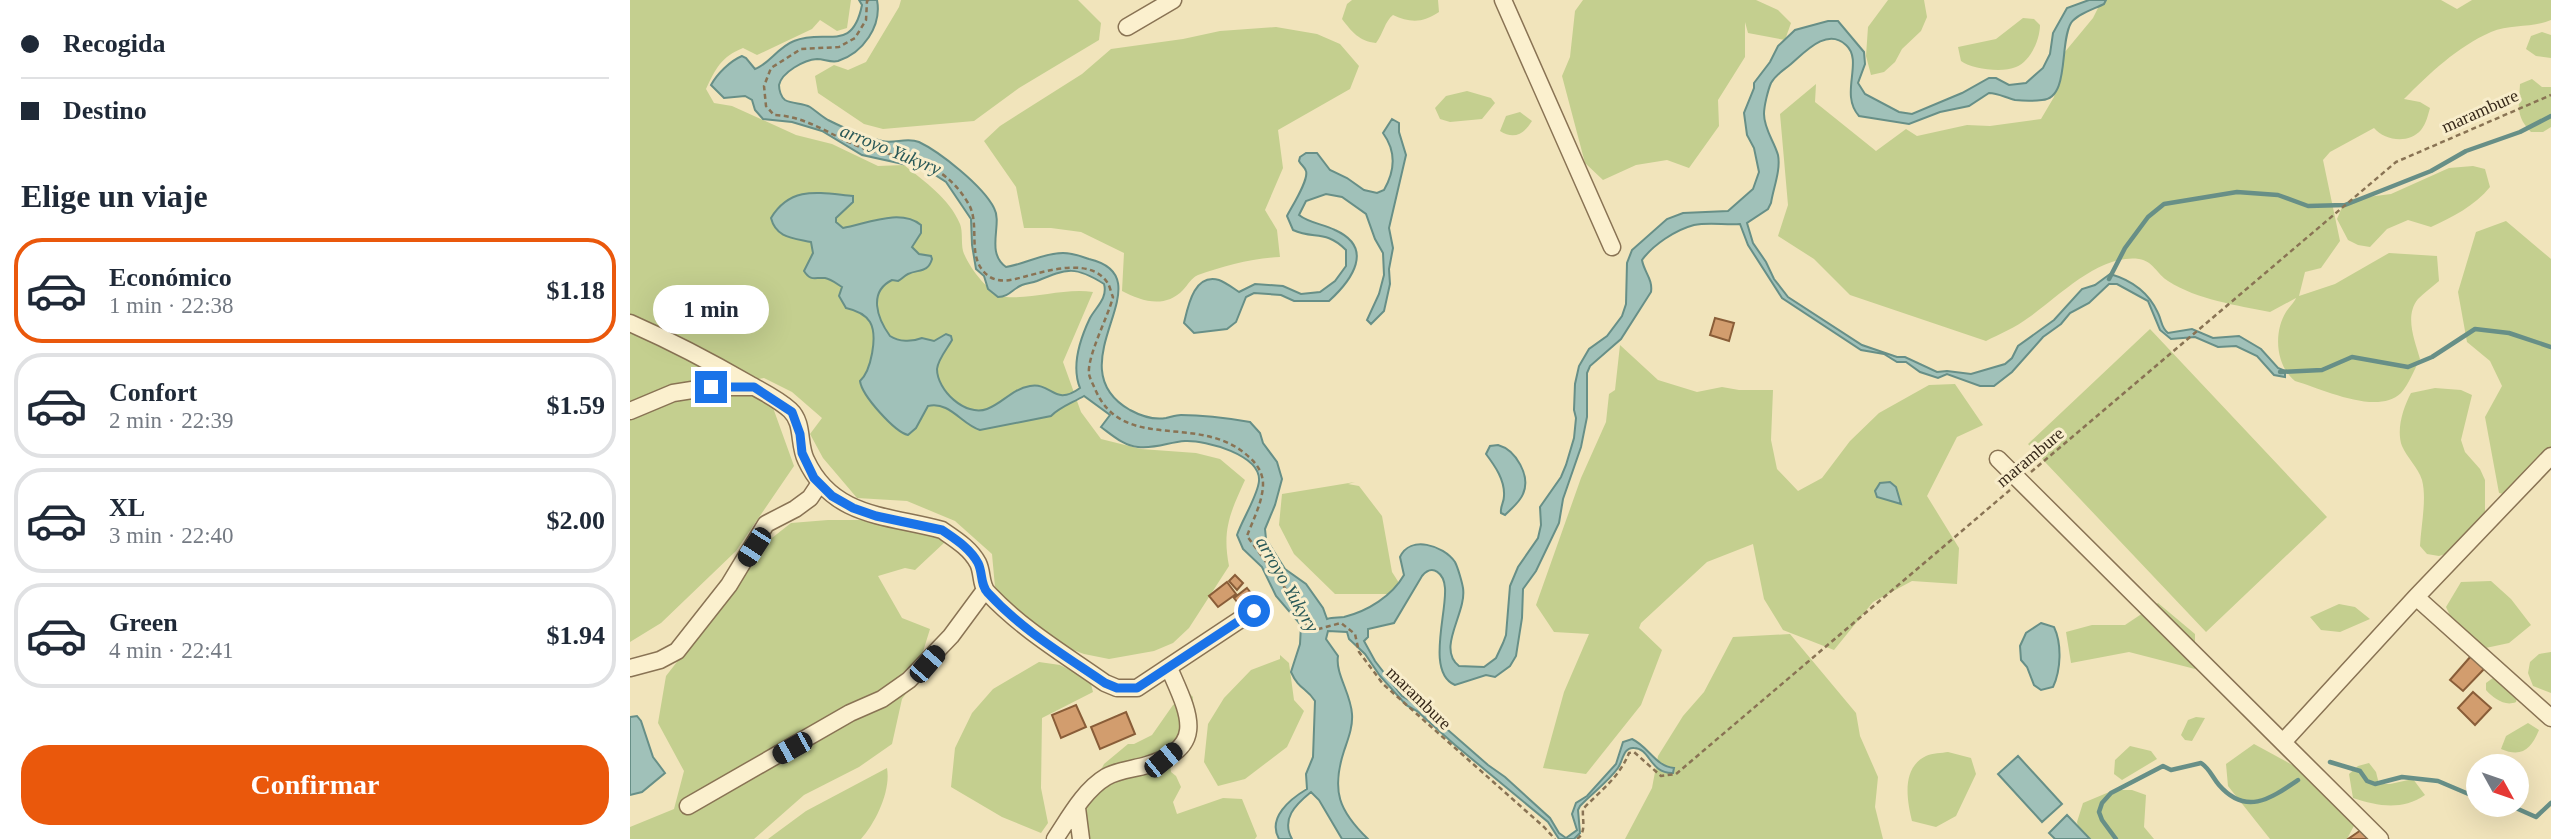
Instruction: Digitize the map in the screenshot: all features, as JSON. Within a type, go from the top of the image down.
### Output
[{"type":"street","points":[[1127,27],[1173,0]]},
{"type":"street","points":[[1503,0],[1612,247]]},
{"type":"street","points":[[630,323],[754,387],[792,412],[800,434],[802,453],[814,478],[832,496],[853,508],[942,530],[970,551],[979,565],[985,590],[1034,636],[1105,683],[1117,688],[1137,688],[1254,611]]},
{"type":"street","points":[[630,411],[673,393],[711,387],[754,387]]},
{"type":"street","points":[[2283,742],[2551,456]]},
{"type":"street","points":[[1998,459],[2380,839]]},
{"type":"street","points":[[630,668],[660,660],[677,650],[729,585],[766,524],[810,498],[820,483]]},
{"type":"street","points":[[688,806],[850,713],[882,699],[909,680],[951,636],[985,590]]},
{"type":"street","points":[[2416,597],[2551,718]]},
{"type":"street","points":[[1055,839],[1096,784],[1108,776],[1163,760],[1179,748],[1188,736],[1188,713],[1169,668]]},
{"type":"street","points":[[1077,808],[1081,839]]},
{"type":"path","name":"marambure","points":[[869,0],[866,20],[855,38],[839,47],[801,49],[771,68],[764,86],[766,106],[774,115],[791,116],[869,151],[897,156],[930,167],[953,180],[970,205],[974,217],[975,251],[980,267],[990,277],[1012,281],[1070,267],[1094,271],[1107,282],[1113,297],[1097,339],[1089,373],[1101,402],[1122,422],[1143,428],[1190,431],[1224,439],[1259,465],[1263,484],[1247,536],[1283,585],[1311,631],[1342,623],[1355,634],[1359,652],[1383,684],[1555,839]]},
{"type":"path","name":"marambure","points":[[2025,477],[2396,162],[2551,95]]},
{"type":"path","name":"marambure","points":[[1577,839],[1584,826],[1583,809],[1606,789],[1624,765],[1629,753],[1634,752],[1661,776],[1676,774],[2015,486]]},
{"type":"green space","points":[[630,0],[851,0],[847,28],[837,31],[820,20],[812,29],[757,55],[743,48],[729,55],[720,64],[706,89],[714,103],[732,106],[796,135],[832,144],[878,166],[904,165],[950,206],[960,224],[963,251],[969,264],[986,286],[999,295],[1017,297],[1071,291],[1093,292],[1063,362],[1081,412],[1101,439],[1141,449],[1196,453],[1220,459],[1245,480],[1235,502],[1227,532],[1229,566],[1189,628],[1173,643],[1154,651],[1109,659],[1063,646],[1024,621],[995,587],[992,554],[955,521],[907,501],[857,498],[823,458],[810,434],[822,418],[792,392],[764,378],[702,389],[767,391],[794,466],[736,551],[661,623],[630,642]]},
{"type":"green space","points":[[901,0],[1078,0],[1101,23],[1099,40],[1019,88],[974,121],[883,129],[864,124],[818,93],[815,76],[834,65],[848,70],[866,62]]},
{"type":"green space","points":[[1352,0],[1438,0],[1439,12],[1416,21],[1393,15],[1376,43],[1356,35],[1342,19],[1347,4]]},
{"type":"green space","points":[[1583,0],[1756,0],[1778,10],[1791,23],[1785,40],[1748,33],[1745,22],[1745,57],[1718,100],[1719,126],[1689,168],[1667,160],[1636,165],[1603,180],[1585,163],[1562,76],[1570,57],[1575,11]]},
{"type":"green space","points":[[1888,0],[1924,0],[1927,17],[1921,31],[1902,49],[1895,62],[1884,72],[1871,75],[1866,56],[1868,27]]},
{"type":"green space","points":[[2102,0],[2441,0],[2457,9],[2472,0],[2551,0],[2551,20],[2498,30],[2479,38],[2444,61],[2404,99],[2420,102],[2430,108],[2424,125],[2416,134],[2397,139],[2384,136],[2374,128],[2330,152],[2323,160],[2340,241],[2321,268],[2305,272],[2299,296],[2335,284],[2389,253],[2437,256],[2439,281],[2418,299],[2412,313],[2412,329],[2420,359],[2401,393],[2378,402],[2364,401],[2295,381],[2280,358],[2278,339],[2282,320],[2296,298],[2270,312],[2231,304],[2180,288],[2144,260],[2124,259],[2094,270],[2023,321],[1986,341],[1850,295],[1814,259],[1778,236],[1788,205],[1780,114],[1816,84],[1815,102],[1876,151],[1906,129],[1917,136],[1967,125],[1990,126],[2041,119],[2054,97],[2064,53],[2093,18]]},
{"type":"green space","points":[[2023,18],[2034,19],[2040,25],[2034,49],[2021,64],[2010,69],[1995,70],[1961,61],[1958,47],[1996,39]]},
{"type":"green space","points":[[1276,27],[1317,34],[1340,44],[1359,66],[1350,89],[1278,130],[1283,168],[1265,210],[1277,230],[1280,257],[1238,263],[1198,275],[1176,296],[1169,300],[1153,301],[1122,291],[1124,253],[1081,232],[1024,228],[1016,187],[984,141],[1000,126],[1082,74],[1111,49],[1220,31]]},
{"type":"green space","points":[[2542,32],[2551,35],[2551,58],[2536,56],[2526,49],[2531,36]]},
{"type":"green space","points":[[2532,79],[2542,87],[2551,87],[2551,127],[2543,132],[2531,132],[2520,115],[2520,84]]},
{"type":"green space","points":[[1467,91],[1491,98],[1495,103],[1482,119],[1450,122],[1440,119],[1435,108],[1446,96]]},
{"type":"green space","points":[[1520,112],[1532,121],[1526,129],[1514,135],[1500,131],[1506,116]]},
{"type":"green space","points":[[2473,166],[2485,169],[2490,187],[2470,205],[2431,227],[2408,220],[2387,229],[2370,247],[2348,240],[2337,219],[2342,207],[2352,199],[2391,194],[2449,168]]},
{"type":"green space","points":[[2506,221],[2551,259],[2551,467],[2520,498],[2499,493],[2485,417],[2502,386],[2490,361],[2467,342],[2458,292],[2476,232]]},
{"type":"green space","points":[[2150,329],[2327,517],[2206,632],[2028,444]]},
{"type":"green space","points":[[1620,345],[1658,380],[1697,392],[1722,387],[1773,390],[1771,440],[1777,469],[1798,491],[1822,478],[1850,441],[1879,413],[1929,385],[1955,384],[1983,425],[1957,437],[1927,496],[1959,548],[1957,584],[1912,581],[1873,602],[1834,650],[1783,630],[1764,599],[1753,544],[1707,562],[1641,623],[1639,628],[1662,650],[1641,705],[1586,774],[1543,768],[1564,692],[1589,634],[1554,632],[1536,605],[1581,478],[1606,422],[1609,394],[1615,390]]},
{"type":"green space","points":[[2435,388],[2461,390],[2472,395],[2461,440],[2465,452],[2480,469],[2485,480],[2485,516],[2452,552],[2439,556],[2427,554],[2420,546],[2424,504],[2422,480],[2400,440],[2403,412],[2411,393]]},
{"type":"green space","points":[[1355,482],[1348,484],[1359,486],[1382,516],[1392,572],[1401,586],[1390,594],[1335,594],[1294,554],[1279,525],[1282,494]]},
{"type":"green space","points":[[828,520],[928,520],[945,542],[915,570],[905,568],[878,576],[902,618],[930,629],[913,684],[902,699],[892,744],[859,767],[804,795],[754,839],[630,839],[630,827],[674,809],[684,771],[658,723],[666,676],[733,590],[754,552],[791,523]]},
{"type":"green space","points":[[2491,581],[2511,599],[2531,625],[2509,643],[2481,649],[2455,626],[2446,607],[2461,582]]},
{"type":"green space","points":[[2158,603],[2195,634],[2195,669],[2129,652],[2071,663],[2066,632],[2092,625],[2125,625]]},
{"type":"green space","points":[[2339,604],[2355,607],[2370,619],[2340,632],[2321,630],[2310,617]]},
{"type":"green space","points":[[1790,634],[1856,713],[1860,736],[1878,777],[1875,807],[1883,839],[1625,839],[1652,788],[1658,756],[1683,716],[1704,692],[1733,637]]},
{"type":"green space","points":[[2551,652],[2551,693],[2533,686],[2528,673],[2530,662],[2539,654]]},
{"type":"green space","points":[[1280,655],[1289,663],[1294,700],[1304,711],[1287,747],[1245,779],[1218,786],[1204,762],[1208,724],[1224,698],[1251,670],[1280,659]]},
{"type":"green space","points":[[1039,662],[1060,665],[1090,680],[1093,692],[1042,718],[1041,788],[1048,823],[1041,833],[1002,817],[951,787],[955,748],[972,713],[993,689]]},
{"type":"green space","points":[[2497,675],[2520,683],[2516,702],[2504,703],[2486,690],[2486,683]]},
{"type":"green space","points":[[1189,693],[1193,697],[1189,722],[1171,766],[1171,772],[1181,787],[1173,802],[1177,814],[1223,798],[1242,799],[1257,836],[1255,839],[1080,839],[1082,806],[1104,764],[1128,744],[1134,744],[1152,735],[1173,705]]},
{"type":"green space","points":[[2205,718],[2192,741],[2185,740],[2181,735],[2188,720]]},
{"type":"green space","points":[[2528,723],[2539,730],[2529,747],[2520,752],[2501,749],[2506,736]]},
{"type":"green space","points":[[2254,744],[2309,774],[2327,797],[2356,822],[2347,839],[2270,839],[2228,786],[2226,764]]},
{"type":"green space","points":[[2130,746],[2151,751],[2157,759],[2122,780],[2114,774],[2115,760]]},
{"type":"green space","points":[[1948,752],[1971,758],[1976,774],[1956,816],[1936,827],[1912,821],[1908,785],[1913,768],[1926,756]]},
{"type":"green space","points":[[2369,763],[2376,772],[2379,784],[2413,779],[2425,795],[2407,803],[2389,806],[2353,798],[2349,774],[2358,766]]},
{"type":"green space","points":[[887,768],[887,786],[881,806],[861,839],[768,839],[806,811]]},
{"type":"green space","points":[[2114,790],[2132,790],[2146,795],[2144,827],[2154,839],[2081,839],[2077,822],[2083,803]]},
{"type":"water","name":"arroyo Yukyry","points":[[859,0],[877,0],[878,10],[873,29],[863,45],[847,57],[835,61],[812,60],[789,71],[779,85],[784,99],[807,106],[828,120],[868,137],[887,142],[919,142],[949,161],[981,190],[994,208],[997,222],[995,246],[1000,261],[1006,267],[1063,253],[1089,259],[1111,269],[1118,284],[1117,303],[1104,347],[1102,370],[1109,391],[1130,410],[1148,417],[1179,415],[1250,422],[1260,433],[1263,443],[1277,462],[1282,479],[1265,529],[1266,539],[1285,569],[1306,584],[1323,608],[1327,619],[1353,614],[1386,596],[1404,575],[1400,557],[1411,546],[1419,544],[1435,547],[1450,556],[1455,562],[1463,588],[1461,608],[1450,650],[1459,666],[1484,667],[1496,658],[1503,643],[1510,586],[1518,567],[1538,538],[1541,525],[1540,507],[1561,477],[1574,438],[1575,384],[1579,366],[1589,349],[1607,336],[1622,316],[1626,304],[1627,263],[1632,250],[1667,219],[1683,213],[1728,211],[1753,189],[1759,172],[1754,148],[1747,135],[1744,113],[1754,83],[1778,46],[1795,30],[1838,21],[1864,52],[1865,64],[1858,83],[1865,94],[1899,112],[1912,114],[1962,93],[1989,78],[1996,78],[2009,85],[2026,83],[2043,68],[2050,54],[2053,33],[2067,8],[2089,0],[2106,0],[2104,4],[2081,14],[2071,23],[2057,90],[2051,97],[2042,100],[2015,100],[1989,93],[1969,106],[1940,112],[1909,124],[1859,116],[1851,98],[1851,52],[1839,40],[1831,39],[1817,43],[1778,75],[1770,86],[1764,114],[1778,155],[1771,203],[1768,209],[1747,223],[1753,243],[1788,297],[1862,345],[1897,357],[1905,357],[1937,372],[1971,374],[2005,364],[2012,358],[2018,346],[2054,320],[2082,289],[2095,285],[2110,274],[2144,293],[2168,333],[2192,329],[2213,338],[2239,336],[2261,349],[2278,368],[2285,371],[2285,377],[2274,375],[2257,356],[2236,346],[2218,347],[2195,337],[2171,339],[2160,330],[2148,301],[2117,284],[2109,284],[2089,303],[2070,313],[2061,324],[2043,337],[2012,372],[1994,386],[1980,386],[1947,374],[1938,378],[1884,354],[1861,350],[1782,298],[1748,245],[1740,224],[1699,224],[1679,230],[1658,244],[1642,260],[1651,283],[1651,292],[1621,339],[1590,366],[1587,373],[1587,417],[1581,447],[1563,499],[1559,523],[1536,571],[1523,589],[1516,656],[1510,666],[1495,677],[1486,675],[1455,685],[1446,678],[1441,668],[1440,656],[1445,588],[1440,575],[1434,570],[1422,576],[1394,623],[1368,629],[1368,637],[1364,641],[1375,661],[1402,696],[1424,709],[1505,777],[1550,818],[1559,833],[1566,838],[1577,830],[1572,814],[1576,803],[1587,796],[1616,764],[1623,742],[1632,739],[1638,742],[1662,764],[1674,768],[1673,773],[1659,770],[1644,752],[1630,748],[1614,773],[1580,806],[1580,833],[1574,839],[1559,839],[1548,822],[1417,711],[1406,705],[1365,654],[1349,639],[1347,632],[1328,631],[1326,639],[1338,656],[1352,714],[1338,778],[1340,800],[1350,819],[1368,839],[1342,839],[1319,800],[1311,792],[1291,813],[1288,825],[1292,839],[1279,839],[1276,831],[1278,817],[1294,798],[1307,789],[1306,774],[1313,757],[1315,701],[1291,672],[1300,644],[1301,625],[1276,596],[1262,567],[1243,549],[1237,535],[1258,487],[1257,472],[1251,464],[1231,451],[1194,441],[1145,447],[1128,445],[1101,427],[1110,415],[1084,396],[1051,416],[980,430],[943,407],[928,406],[916,428],[908,435],[902,432],[888,421],[862,388],[860,381],[867,370],[872,353],[870,322],[860,313],[846,308],[839,296],[842,287],[827,279],[809,277],[804,271],[813,253],[811,242],[786,236],[773,225],[771,218],[788,200],[818,193],[853,196],[853,202],[836,218],[836,222],[843,228],[893,217],[913,220],[921,225],[921,233],[912,247],[919,254],[931,256],[930,263],[926,269],[884,285],[877,298],[877,306],[881,321],[890,336],[897,339],[910,341],[922,338],[934,341],[946,334],[951,336],[952,340],[938,365],[938,377],[947,393],[962,405],[970,409],[987,409],[1018,390],[1030,386],[1043,387],[1059,395],[1080,388],[1076,371],[1078,353],[1090,318],[1103,298],[1104,284],[1086,274],[1064,271],[1022,285],[1005,296],[998,297],[988,289],[984,276],[976,269],[971,219],[946,182],[932,173],[912,166],[862,155],[822,131],[792,122],[763,119],[755,110],[752,100],[745,96],[724,98],[711,85],[724,68],[742,56],[755,69],[794,41],[845,34],[858,20],[862,5]]},
{"type":"water","points":[[1392,119],[1399,123],[1406,155],[1389,228],[1393,248],[1389,269],[1390,284],[1384,311],[1371,324],[1367,320],[1384,275],[1383,253],[1366,214],[1342,197],[1326,194],[1306,201],[1299,215],[1335,230],[1347,237],[1354,246],[1356,264],[1338,293],[1329,301],[1294,301],[1281,295],[1254,293],[1246,297],[1236,322],[1227,329],[1194,333],[1184,323],[1194,292],[1204,281],[1219,280],[1239,292],[1255,284],[1283,286],[1301,294],[1320,292],[1335,281],[1346,266],[1346,250],[1332,239],[1293,230],[1287,216],[1303,187],[1306,175],[1299,161],[1300,157],[1306,153],[1317,153],[1330,170],[1364,190],[1377,193],[1384,190],[1392,168],[1392,154],[1383,133]]},
{"type":"water","points":[[1498,445],[1516,458],[1525,479],[1522,497],[1505,515],[1501,513],[1503,484],[1486,454],[1490,446]]},
{"type":"water","points":[[1890,482],[1896,487],[1901,504],[1877,497],[1875,491],[1880,483]]},
{"type":"water","points":[[2041,623],[2054,627],[2060,657],[2053,687],[2041,690],[2034,685],[2021,660],[2020,646],[2026,633]]},
{"type":"water","points":[[637,716],[653,757],[665,773],[642,792],[630,795],[630,717]]},
{"type":"water","points":[[2018,756],[2062,804],[2042,822],[1998,774]]},
{"type":"water","points":[[2067,815],[2090,839],[2055,839],[2049,833]]},
{"type":"building","points":[[1715,318],[1734,323],[1729,341],[1710,335]]},
{"type":"building","points":[[1235,575],[1243,583],[1237,590],[1229,581]]},
{"type":"building","points":[[1227,582],[1236,594],[1218,607],[1209,596]]},
{"type":"building","points":[[1247,588],[1251,593],[1238,603],[1234,598]]},
{"type":"building","points":[[2471,656],[2485,668],[2463,691],[2450,680]]},
{"type":"building","points":[[2473,692],[2491,708],[2475,725],[2458,708]]},
{"type":"building","points":[[1076,705],[1086,727],[1061,738],[1052,715]]},
{"type":"building","points":[[1126,712],[1135,734],[1100,749],[1091,727]]},
{"type":"building","points":[[2361,830],[2368,839],[2348,839]]},
{"type":"waterway","points":[[2109,279],[2125,248],[2148,217],[2164,204],[2237,192],[2278,195],[2308,206],[2345,205],[2431,171],[2466,151],[2520,132],[2551,116]]},
{"type":"waterway","points":[[2280,372],[2322,370],[2352,357],[2408,367],[2432,357],[2475,329],[2509,333],[2551,347]]},
{"type":"waterway","points":[[2330,762],[2360,771],[2367,781],[2375,784],[2402,777],[2438,781],[2466,793]]},
{"type":"waterway","points":[[2116,839],[2102,820],[2099,812],[2102,803],[2111,793],[2163,766],[2171,770],[2201,763],[2229,794],[2248,802],[2268,798],[2298,780]]},
{"type":"waterway","points":[[2529,814],[2536,817],[2551,803]]},
{"type":"route","points":[[711,387],[754,387],[777,400],[792,412],[797,420],[802,453],[814,478],[832,496],[853,508],[876,516],[942,530],[970,551],[979,565],[985,590],[1013,618],[1034,636],[1105,683],[1117,688],[1137,688],[1254,611]]}]
